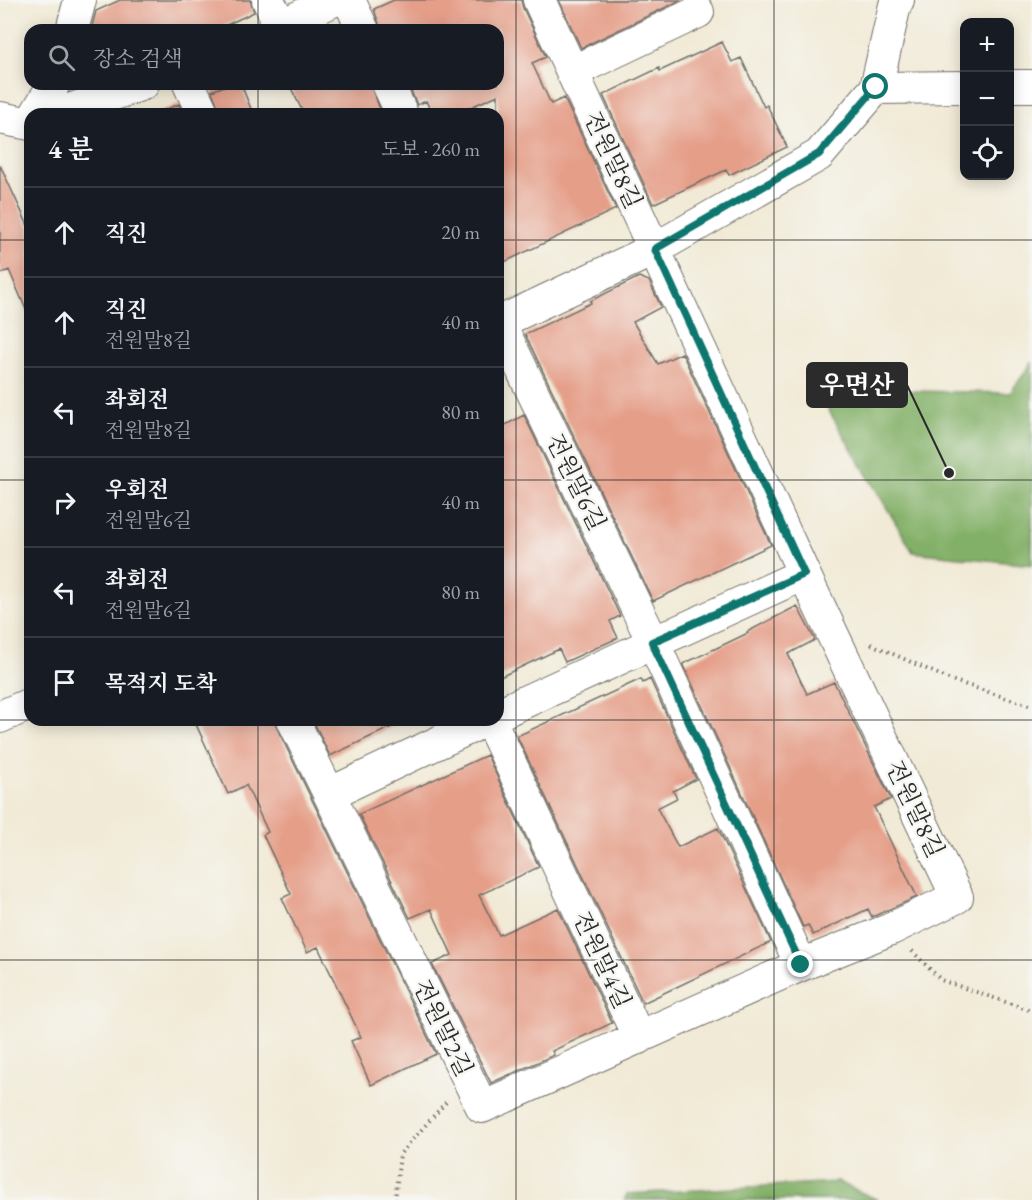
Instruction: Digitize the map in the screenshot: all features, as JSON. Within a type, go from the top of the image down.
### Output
[{"type":"street","points":[[74,24],[80,0]]},
{"type":"street","points":[[274,19],[334,0]]},
{"type":"street","points":[[349,0],[360,24]]},
{"type":"street","name":"전원말8길","points":[[539,0],[804,574],[957,897],[891,929]]},
{"type":"street","points":[[655,249],[819,154],[876,87],[898,0]]},
{"type":"street","points":[[572,72],[698,12]]},
{"type":"street","points":[[1014,86],[1032,86]]},
{"type":"street","points":[[876,87],[960,87]]},
{"type":"street","points":[[40,108],[50,90]]},
{"type":"street","points":[[75,108],[127,90]]},
{"type":"street","points":[[192,90],[200,108]]},
{"type":"street","points":[[391,90],[399,108]]},
{"type":"street","points":[[0,118],[24,123]]},
{"type":"street","name":"전원말6길","points":[[504,319],[655,249]]},
{"type":"street","name":"전원말6길","points":[[504,334],[652,642],[801,965]]},
{"type":"street","points":[[504,711],[804,574]]},
{"type":"street","points":[[0,717],[24,707]]},
{"type":"street","name":"전원말2길","points":[[296,726],[482,1107],[639,1038]]},
{"type":"street","points":[[329,794],[473,726]]},
{"type":"street","name":"전원말4길","points":[[493,726],[639,1038],[801,965]]},
{"type":"street","points":[[801,965],[891,929]]},
{"type":"path","points":[[842,655],[873,644],[951,680],[1032,706]]},
{"type":"path","points":[[891,929],[941,980],[1032,1011]]},
{"type":"path","points":[[395,1200],[400,1154],[467,1077]]},
{"type":"green space","points":[[1032,363],[1032,565],[913,552],[816,389],[1010,393]]},
{"type":"green space","points":[[838,1182],[878,1200],[624,1200],[627,1194]]},
{"type":"building","points":[[120,0],[250,0],[254,12],[229,24],[93,24],[96,11]]},
{"type":"building","points":[[394,0],[521,0],[546,57],[532,63],[551,104],[564,98],[616,209],[504,262],[504,108],[498,108],[498,95],[469,108],[429,108],[426,101],[417,105],[411,90],[504,90],[504,24],[379,24],[374,9]]},
{"type":"building","points":[[559,0],[681,0],[581,48]]},
{"type":"building","points":[[722,42],[732,62],[741,58],[764,107],[767,105],[787,147],[729,175],[726,170],[653,204],[603,95],[659,68],[660,71]]},
{"type":"building","points":[[243,90],[251,108],[219,108],[212,91]]},
{"type":"building","points":[[292,90],[372,90],[380,108],[301,108]]},
{"type":"building","points":[[179,104],[181,108],[169,108]]},
{"type":"building","points":[[0,165],[24,217],[24,305],[9,270],[0,274]]},
{"type":"building","points":[[639,277],[649,281],[661,307],[633,322],[658,364],[682,353],[771,545],[653,601],[525,334]]},
{"type":"building","points":[[524,415],[620,616],[610,621],[618,638],[565,662],[559,649],[504,675],[504,426]]},
{"type":"building","points":[[797,606],[815,640],[788,654],[807,694],[834,682],[891,799],[874,807],[917,897],[872,917],[868,909],[813,935],[808,925],[803,927],[683,664],[748,633]]},
{"type":"building","points":[[641,679],[643,683],[650,679],[696,779],[673,791],[677,798],[657,808],[678,847],[718,828],[771,942],[643,1003],[517,736]]},
{"type":"building","points":[[197,726],[276,726],[436,1054],[371,1085],[351,1041],[361,1037],[318,947],[307,952],[282,898],[291,894],[263,835],[268,832],[246,785],[228,794]]},
{"type":"building","points":[[316,726],[393,726],[330,756]]},
{"type":"building","points":[[487,755],[539,867],[479,895],[499,935],[558,908],[612,1023],[552,1051],[554,1055],[491,1083],[432,964],[452,955],[431,909],[410,918],[359,814]]},
{"type":"place","name":"우면산","points":[[949,473]]},
{"type":"route","points":[[801,965],[652,642],[804,574],[655,249],[819,154],[876,87]]}]
